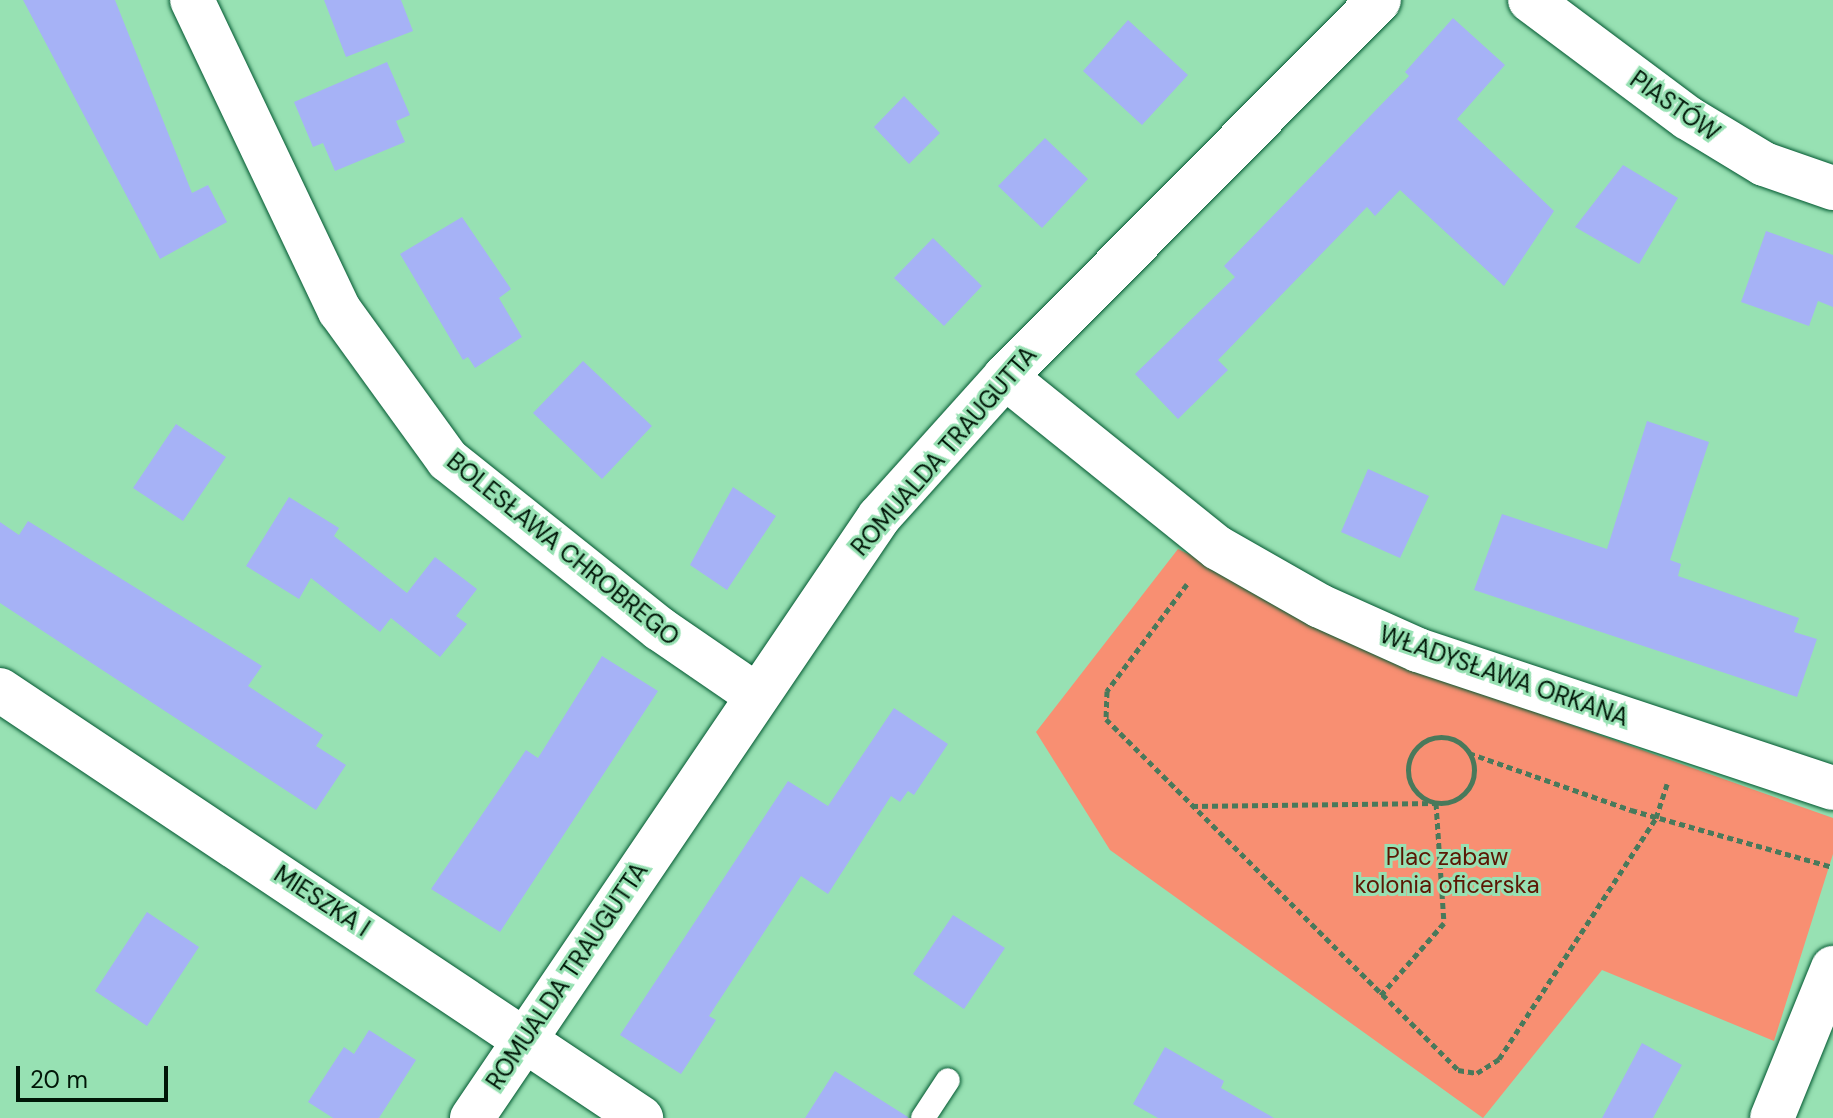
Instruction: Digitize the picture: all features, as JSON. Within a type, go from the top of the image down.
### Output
[{"type":"street","name":"BOLESŁAWA CHROBREGO","points":[[192,0],[340,311],[448,460],[660,629],[756,695]]},
{"type":"street","name":"ROMUALDA TRAUGUTTA","points":[[472,1118],[879,517],[1005,377],[1379,0]]},
{"type":"street","name":"PIASTÓW","points":[[1530,0],[1688,118],[1764,164],[1833,188]]},
{"type":"street","name":"WŁADYSŁAWA ORKANA","points":[[1005,377],[1218,548],[1320,606],[1418,650],[1833,788]]},
{"type":"street","name":"MIESZKA I","points":[[0,690],[527,1036],[641,1118]]},
{"type":"street","points":[[1772,1118],[1833,968]]},
{"type":"lane","points":[[923,1118],[948,1080]]},
{"type":"path","points":[[1193,576],[1103,705],[1111,726],[1458,1070],[1493,1066],[1656,818],[1681,737]]},
{"type":"path","points":[[1436,803],[1410,784],[1413,752],[1443,737],[1469,753],[1656,818],[1833,867]]},
{"type":"path","points":[[1191,806],[1436,803],[1456,800],[1471,784],[1469,753]]},
{"type":"path","points":[[1381,995],[1444,923],[1436,803]]},
{"type":"green space","name":"Plac zabaw kolonia oficerska","points":[[1178,549],[1471,689],[1833,818],[1833,854],[1774,1041],[1602,970],[1483,1118],[1110,850],[1036,732]]},
{"type":"building","points":[[23,0],[115,0],[192,193],[208,185],[227,222],[160,259]]},
{"type":"building","points":[[324,0],[401,0],[413,31],[346,57]]},
{"type":"building","points":[[1453,18],[1505,65],[1457,119],[1554,211],[1504,286],[1400,190],[1375,216],[1367,207],[1218,360],[1228,370],[1178,419],[1135,374],[1235,277],[1224,266],[1409,76],[1405,72]]},
{"type":"building","points":[[1128,20],[1188,75],[1142,125],[1083,71]]},
{"type":"building","points":[[387,62],[410,115],[396,121],[405,142],[335,171],[323,143],[313,147],[294,102]]},
{"type":"building","points":[[904,96],[940,133],[909,164],[874,127]]},
{"type":"building","points":[[1045,138],[1088,179],[1042,228],[998,186]]},
{"type":"building","points":[[1623,165],[1678,198],[1639,264],[1575,227]]},
{"type":"building","points":[[462,217],[511,289],[499,298],[522,337],[475,368],[468,357],[463,360],[400,254]]},
{"type":"building","points":[[1766,231],[1833,255],[1833,307],[1818,301],[1809,326],[1741,302]]},
{"type":"building","points":[[933,238],[982,286],[944,326],[894,278]]},
{"type":"building","points":[[583,361],[652,426],[602,479],[533,413]]},
{"type":"building","points":[[1647,421],[1709,442],[1670,560],[1681,564],[1678,576],[1799,618],[1794,632],[1817,639],[1797,697],[1474,590],[1502,514],[1607,549]]},
{"type":"building","points":[[176,424],[226,457],[183,521],[133,488]]},
{"type":"building","points":[[1368,469],[1429,496],[1400,558],[1341,532]]},
{"type":"building","points":[[733,487],[776,516],[727,590],[690,565]]},
{"type":"building","points":[[289,497],[339,528],[334,536],[407,593],[435,557],[477,589],[456,616],[467,624],[440,657],[391,618],[380,632],[311,578],[299,599],[246,566]]},
{"type":"building","points":[[28,521],[262,666],[248,686],[323,735],[316,746],[346,765],[316,810],[0,603],[0,522],[19,535]]},
{"type":"building","points":[[602,656],[658,691],[500,932],[431,889],[526,750],[538,758]]},
{"type":"building","points":[[894,708],[948,744],[914,795],[908,791],[900,802],[891,796],[828,894],[801,876],[709,1016],[716,1020],[681,1074],[620,1035],[788,781],[828,806]]},
{"type":"building","points":[[147,912],[199,947],[147,1026],[95,991]]},
{"type":"building","points":[[953,915],[1005,948],[964,1009],[913,974]]},
{"type":"building","points":[[369,1030],[416,1060],[379,1118],[333,1118],[308,1102],[344,1047],[354,1054]]},
{"type":"building","points":[[1642,1043],[1682,1065],[1653,1118],[1602,1118]]},
{"type":"building","points":[[1165,1047],[1224,1081],[1221,1088],[1274,1118],[1158,1118],[1133,1104]]},
{"type":"building","points":[[835,1071],[908,1117],[908,1118],[805,1118]]}]
